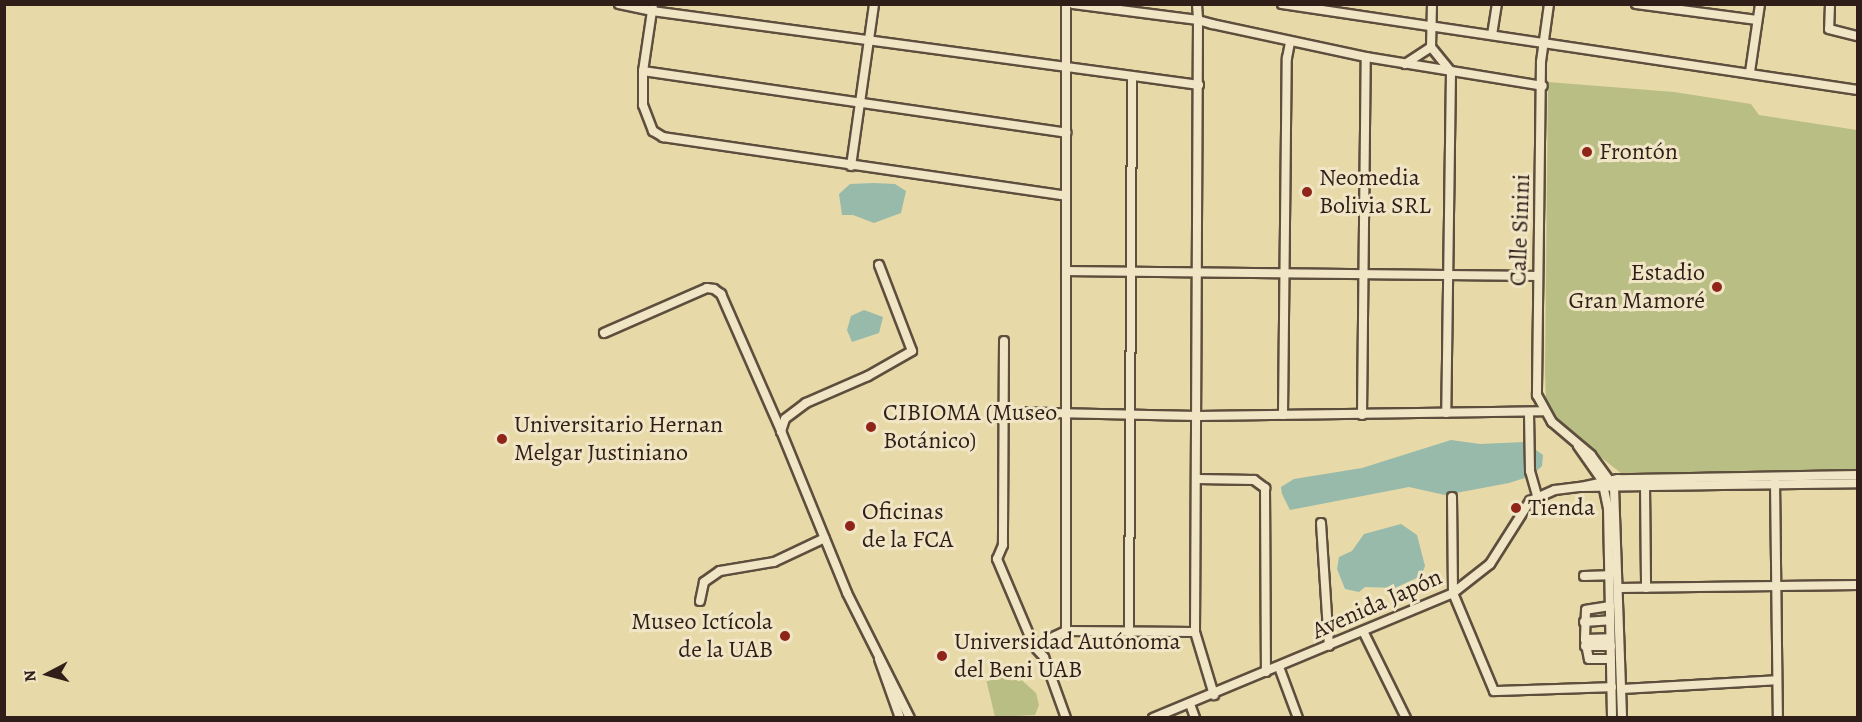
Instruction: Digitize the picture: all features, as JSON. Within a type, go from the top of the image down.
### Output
[{"type":"street","points":[[619,4],[868,42],[1199,85]]},
{"type":"street","points":[[851,166],[874,4]]},
{"type":"street","points":[[1066,4],[1064,414],[1066,631]]},
{"type":"street","points":[[1073,4],[1198,20],[1366,57],[1543,86]]},
{"type":"street","points":[[1197,4],[1199,271],[1195,632],[1214,695]]},
{"type":"street","points":[[1432,4],[1431,47],[1451,72],[1446,413]]},
{"type":"street","points":[[1492,35],[1497,4]]},
{"type":"street","name":"Calle Sinini","points":[[1543,411],[1536,387],[1543,86],[1541,62],[1549,4]]},
{"type":"street","points":[[1636,4],[1691,8],[1757,20]]},
{"type":"street","points":[[1750,72],[1760,4]]},
{"type":"street","points":[[1830,4],[1829,29],[1857,36]]},
{"type":"street","points":[[1286,5],[1492,35],[1542,46],[1750,72],[1857,90]]},
{"type":"street","points":[[653,8],[643,71],[643,105],[653,131],[663,136],[851,166],[1066,196]]},
{"type":"street","points":[[1283,415],[1287,58],[1290,42]]},
{"type":"street","points":[[1405,64],[1431,47]]},
{"type":"street","points":[[1362,415],[1366,57]]},
{"type":"street","points":[[643,71],[1066,133]]},
{"type":"street","points":[[1129,633],[1128,272],[1132,75]]},
{"type":"street","points":[[781,431],[784,418],[806,402],[868,376],[912,351],[879,265]]},
{"type":"street","points":[[1066,271],[1364,272],[1538,276]]},
{"type":"street","points":[[604,333],[707,288],[714,289],[721,294],[878,656],[900,717]]},
{"type":"street","points":[[1004,341],[1003,545],[997,559],[1034,646],[1044,657],[1066,717]]},
{"type":"street","points":[[1003,412],[1198,416],[1543,411],[1576,443],[1608,483],[1619,588],[1622,717]]},
{"type":"street","points":[[1529,413],[1530,471],[1537,496],[1608,483],[1775,480],[1857,483]]},
{"type":"street","points":[[1608,483],[1645,486],[1857,475]]},
{"type":"street","points":[[1198,479],[1254,480],[1265,488],[1266,672]]},
{"type":"street","points":[[1775,480],[1778,717]]},
{"type":"street","points":[[1608,483],[1612,717]]},
{"type":"street","points":[[1645,486],[1646,588]]},
{"type":"street","name":"Avenida Japón","points":[[1153,717],[1214,695],[1364,633],[1453,593],[1490,564],[1523,509],[1537,496]]},
{"type":"street","points":[[1452,497],[1453,593],[1494,691],[1611,687]]},
{"type":"street","points":[[1321,524],[1329,646]]},
{"type":"street","points":[[700,601],[704,582],[720,572],[774,562],[825,538]]},
{"type":"street","points":[[1584,576],[1609,575]]},
{"type":"street","points":[[1619,588],[1857,585]]},
{"type":"street","points":[[1610,606],[1586,610],[1584,622],[1589,659],[1611,659]]},
{"type":"street","points":[[1584,622],[1610,620]]},
{"type":"street","points":[[1034,646],[1066,631],[1195,632]]},
{"type":"street","points":[[1364,633],[1406,717]]},
{"type":"street","points":[[1585,642],[1611,642]]},
{"type":"street","points":[[878,656],[891,675],[910,717]]},
{"type":"street","points":[[1279,667],[1298,717]]},
{"type":"street","points":[[1622,689],[1776,681]]},
{"type":"street","points":[[1190,704],[1195,717]]},
{"type":"green space","points":[[1548,82],[1674,92],[1751,104],[1759,115],[1857,130],[1857,471],[1626,477],[1560,425],[1546,401]]},
{"type":"green space","points":[[1006,666],[1036,693],[1039,705],[1035,715],[995,717],[986,679],[992,671]]},
{"type":"shaded area","points":[[850,184],[895,184],[906,191],[901,213],[874,223],[853,215],[842,215],[839,194]]},
{"type":"shaded area","points":[[864,310],[883,317],[879,333],[852,342],[847,330],[851,316]]},
{"type":"shaded area","points":[[1451,440],[1480,444],[1525,442],[1543,455],[1542,466],[1531,476],[1509,483],[1445,495],[1409,487],[1290,510],[1282,494],[1281,487],[1294,479],[1362,468]]},
{"type":"shaded area","points":[[1401,524],[1417,535],[1425,566],[1421,576],[1395,588],[1365,587],[1359,592],[1345,589],[1337,569],[1339,557],[1352,551],[1364,534]]},
{"type":"place","name":"Frontón","points":[[1587,152]]},
{"type":"place","name":"Neomedia Bolivia SRL","points":[[1307,192]]},
{"type":"place","name":"Estadio Gran Mamoré","points":[[1717,287]]},
{"type":"place","name":"CIBIOMA (Museo Botánico)","points":[[871,427]]},
{"type":"place","name":"Universitario Hernan Melgar Justiniano","points":[[502,439]]},
{"type":"place","name":"Tienda","points":[[1516,508]]},
{"type":"place","name":"Oficinas de la FCA","points":[[850,526]]},
{"type":"place","name":"Museo Ictícola de la UAB","points":[[785,636]]},
{"type":"place","name":"Universidad Autónoma del Beni UAB","points":[[942,656]]}]
